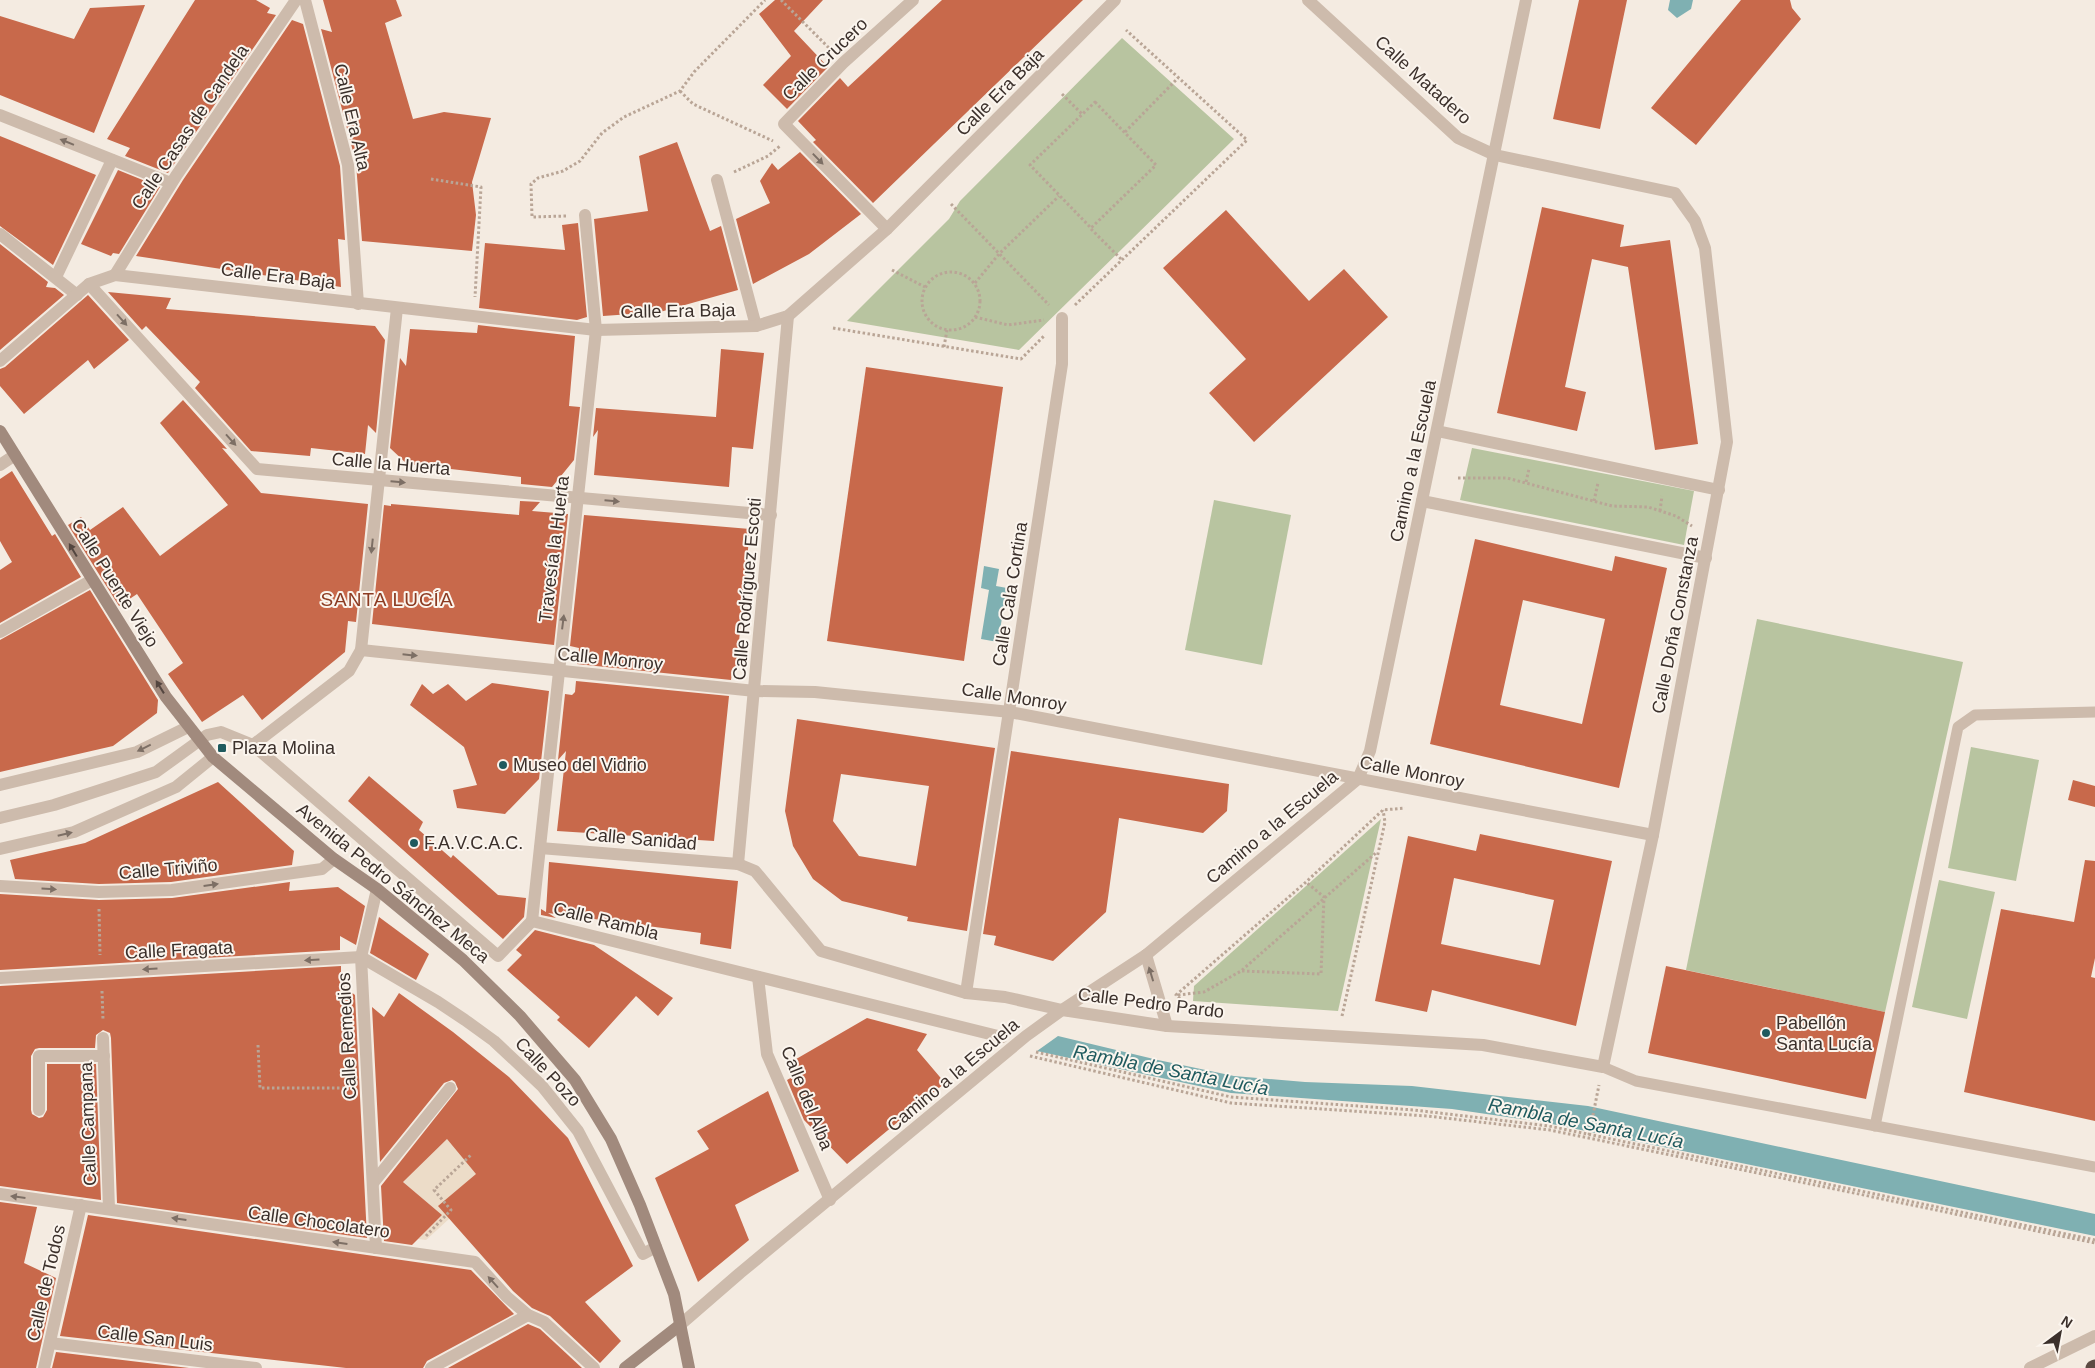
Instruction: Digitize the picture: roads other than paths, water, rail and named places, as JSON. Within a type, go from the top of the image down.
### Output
[{"type":"street","name":"Calle Casas de Candela","points":[[115,275],[171,183],[296,0]]},
{"type":"street","name":"Calle Era Alta","points":[[305,0],[348,165],[358,304]]},
{"type":"street","name":"Calle Crucero","points":[[887,230],[784,124],[843,63],[913,0]]},
{"type":"street","name":"Calle Era Baja","points":[[115,275],[596,330],[756,326],[788,316],[887,230],[1116,0]]},
{"type":"street","name":"Calle Matadero","points":[[1308,0],[1458,138],[1495,155],[1675,193]]},
{"type":"street","name":"Camino a la Escuela","points":[[680,1325],[740,1273],[1011,1049],[1062,1010],[1146,955],[1358,779],[1370,751],[1526,0]]},
{"type":"street","points":[[0,115],[171,183]]},
{"type":"street","points":[[56,277],[112,160]]},
{"type":"street","points":[[718,180],[756,326]]},
{"type":"street","name":"Calle Doña Constanza","points":[[1603,1067],[1653,835],[1727,442],[1705,248],[1695,221],[1675,193]]},
{"type":"street","name":"Travesía la Huerta","points":[[532,921],[557,671],[596,330],[585,215]]},
{"type":"street","points":[[0,234],[77,294]]},
{"type":"street","points":[[0,361],[89,284],[115,275]]},
{"type":"street","name":"Calle la Huerta","points":[[89,284],[257,468],[771,515]]},
{"type":"street","points":[[253,745],[349,671],[361,650],[397,308]]},
{"type":"street","name":"Calle Rodríguez Escoti","points":[[738,864],[788,316]]},
{"type":"street","name":"Calle Cala Cortina","points":[[966,993],[1062,364],[1062,318]]},
{"type":"street","name":"Calle Puente Viejo","points":[[0,431],[166,697],[188,727]]},
{"type":"street","points":[[1437,431],[1719,490]]},
{"type":"street","points":[[0,465],[15,455]]},
{"type":"street","points":[[1422,502],[1706,558]]},
{"type":"street","points":[[0,632],[92,580]]},
{"type":"street","name":"Calle Monroy","points":[[361,650],[755,691],[815,692],[1010,712],[1653,835]]},
{"type":"street","points":[[0,785],[137,752],[188,727],[213,757],[176,787],[74,832],[0,849]]},
{"type":"street","name":"Calle Rambla","points":[[0,818],[54,806],[156,772],[207,735],[221,732],[253,745],[498,956],[532,921],[1002,1036]]},
{"type":"street","name":"Avenida Pedro Sánchez Meca","points":[[213,757],[334,859],[377,889],[434,935],[492,988],[551,1050],[575,1080],[611,1139],[656,1247],[674,1294],[689,1368]]},
{"type":"street","name":"Calle Sanidad","points":[[540,848],[738,864]]},
{"type":"street","name":"Calle Triviño","points":[[0,886],[99,892],[172,890],[322,869],[334,859]]},
{"type":"street","name":"Calle Pedro Pardo","points":[[738,864],[755,871],[821,951],[966,993],[1005,997],[1062,1010],[1167,1026],[1483,1045],[1603,1067]]},
{"type":"street","name":"Calle Remedios","points":[[376,1248],[361,957],[377,889]]},
{"type":"street","points":[[1146,955],[1167,1026]]},
{"type":"street","name":"Calle Fragata","points":[[0,978],[361,957]]},
{"type":"street","name":"Calle Pozo","points":[[361,957],[465,1020],[494,1041],[542,1086],[578,1131],[643,1254],[656,1247]]},
{"type":"street","name":"Calle del Alba","points":[[758,977],[768,1054],[830,1200]]},
{"type":"street","name":"Calle Campana","points":[[104,1038],[109,1209]]},
{"type":"street","points":[[39,1110],[39,1056],[104,1056]]},
{"type":"street","points":[[373,1182],[450,1088]]},
{"type":"street","name":"Calle Chocolatero","points":[[0,1194],[475,1262],[507,1298],[528,1315],[544,1322],[594,1368]]},
{"type":"street","name":"Calle de Todos","points":[[44,1368],[81,1205]]},
{"type":"street","points":[[431,1368],[528,1315]]},
{"type":"street","points":[[625,1368],[680,1325]]},
{"type":"street","points":[[2030,1368],[2095,1336]]},
{"type":"street","name":"Calle San Luis","points":[[50,1343],[183,1364],[256,1368]]},
{"type":"lane","points":[[1875,1126],[1958,727],[1975,715],[2095,712]]},
{"type":"lane","points":[[1603,1067],[1636,1082],[2095,1167]]},
{"type":"water","points":[[1670,0],[1693,0],[1691,9],[1677,18],[1668,10]]},
{"type":"water","points":[[984,566],[999,569],[996,586],[1007,588],[998,642],[981,639],[989,590],[981,588]]},
{"type":"water","name":"Rambla de Santa Lucía","points":[[1058,1036],[1234,1076],[1305,1082],[1412,1086],[1588,1106],[2095,1214],[2095,1236],[1542,1122],[1452,1109],[1231,1093],[1037,1051]]},
{"type":"place","name":"Plaza Molina","points":[[222,748]]},
{"type":"place","name":"Museo del Vidrio","points":[[503,765]]},
{"type":"place","name":"F.A.V.C.A.C.","points":[[414,843]]},
{"type":"place","name":"Pabellón Santa Lucía","points":[[1766,1033]]},
{"type":"district","name":"SANTA LUCÍA","points":[[387,599]]}]
